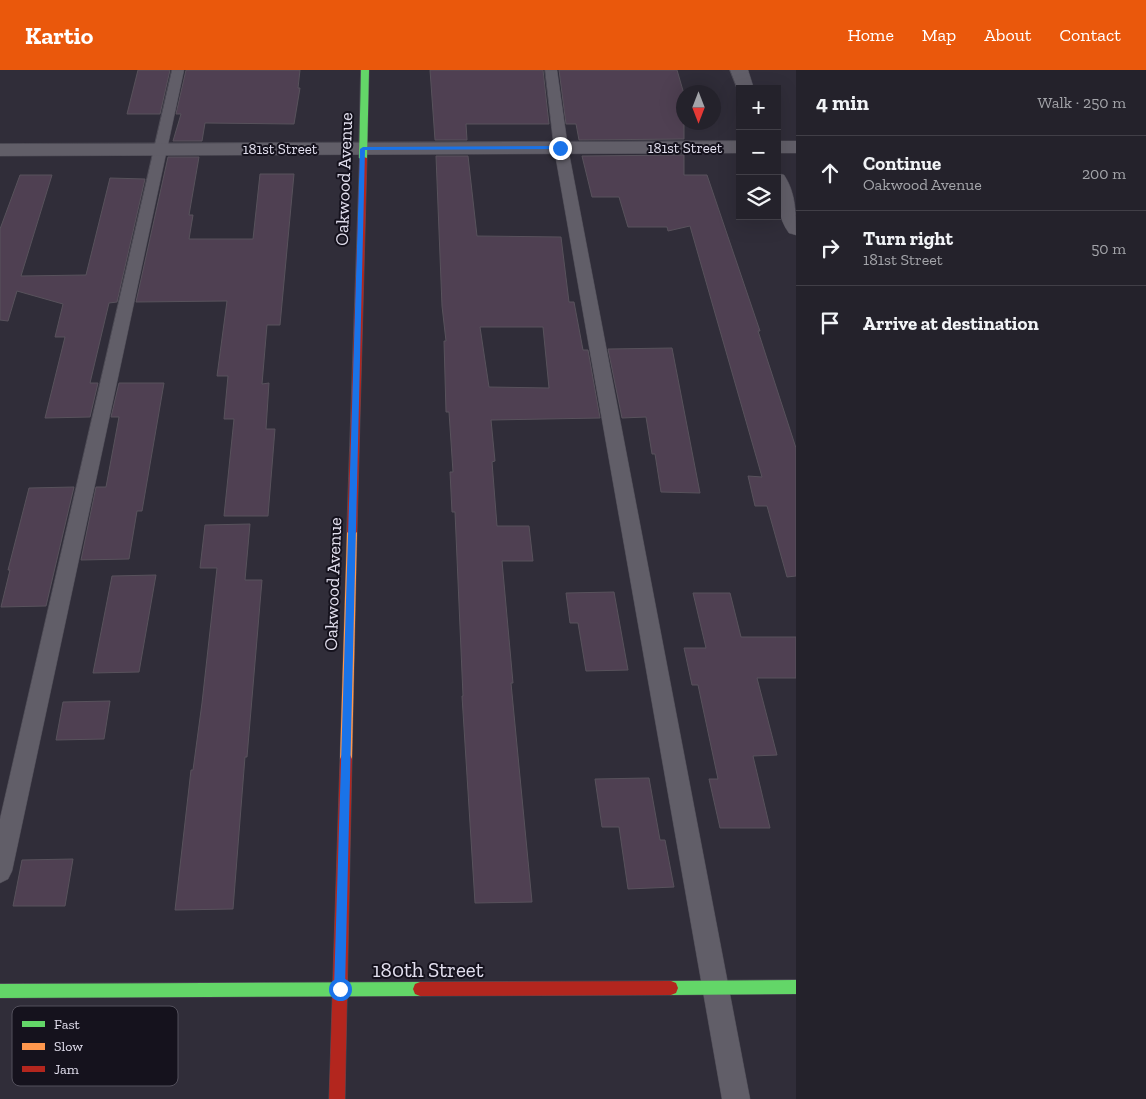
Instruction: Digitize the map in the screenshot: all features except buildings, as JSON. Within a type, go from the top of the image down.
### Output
[{"type":"street","name":"Oakwood Avenue","points":[[337,1099],[365,70]]},
{"type":"street","points":[[738,70],[744,85]]},
{"type":"street","points":[[781,147],[796,147]]},
{"type":"street","name":"181st Street","points":[[0,150],[736,148]]},
{"type":"street","points":[[781,190],[796,229]]},
{"type":"street","name":"180th Street","points":[[0,990],[796,987]]},
{"type":"lane","points":[[0,871],[178,70]]},
{"type":"lane","points":[[551,70],[560,148],[717,987],[736,1099]]},
{"type":"traffic: fast","points":[[363,158],[365,70]]},
{"type":"traffic: fast","points":[[671,988],[796,987]]},
{"type":"traffic: fast","points":[[0,991],[420,989]]},
{"type":"traffic: slow","points":[[346,759],[352,532]]},
{"type":"traffic: jam","points":[[352,532],[363,158]]},
{"type":"traffic: jam","points":[[337,1099],[346,759]]},
{"type":"traffic: jam","points":[[420,989],[671,988]]},
{"type":"route","points":[[340,989],[363,149],[560,148]]}]
